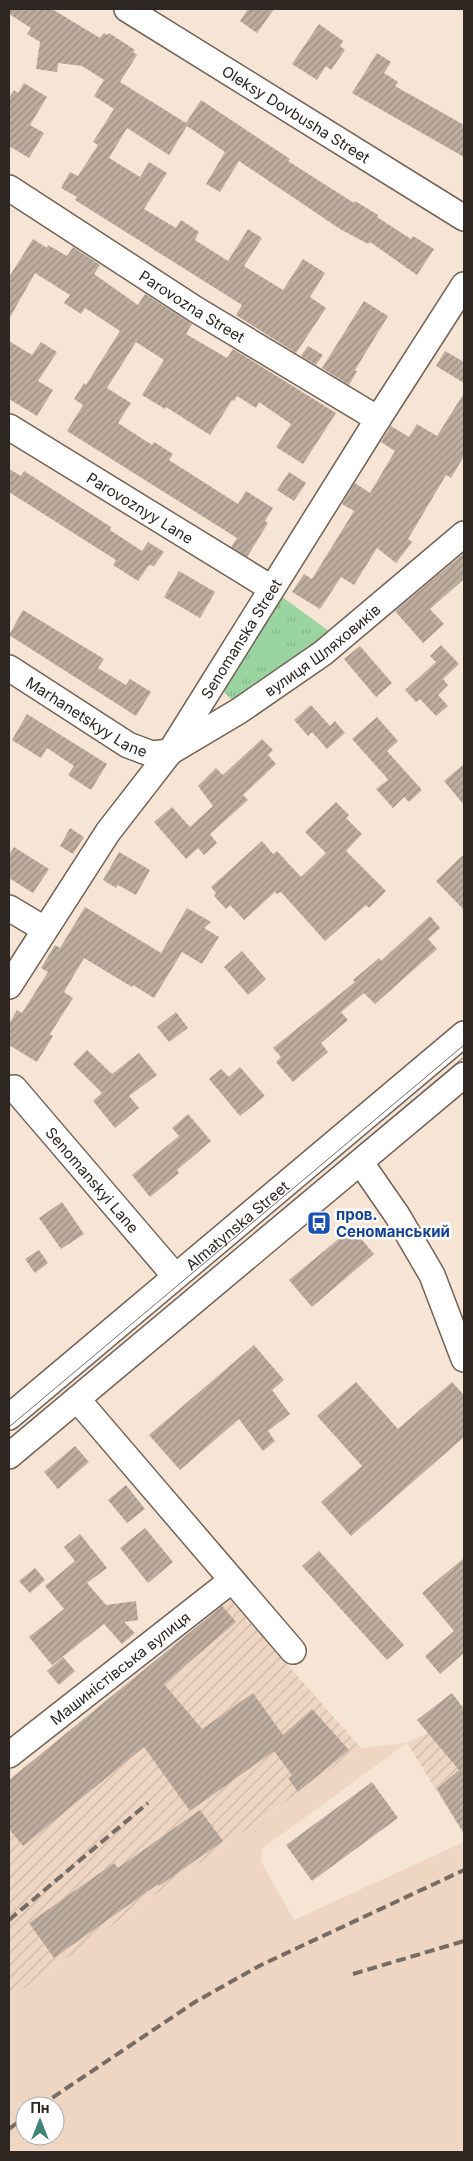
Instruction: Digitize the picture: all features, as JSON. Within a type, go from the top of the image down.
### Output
[{"type":"street","name":"Oleksy Dovbusha Street","points":[[127,9],[464,218]]},
{"type":"street","name":"Parovozna Street","points":[[9,188],[195,309],[378,419]]},
{"type":"street","name":"Senomanska Street","points":[[9,986],[108,832],[170,752],[271,588],[464,285]]},
{"type":"street","name":"Parovoznyy Lane","points":[[9,427],[271,588]]},
{"type":"street","name":"вулиця Шляховиків","points":[[170,752],[239,710],[323,653],[464,534]]},
{"type":"street","name":"Marhanetskyy Lane","points":[[9,668],[128,745],[152,754],[170,752]]},
{"type":"street","points":[[9,908],[44,929]]},
{"type":"street","name":"Almatynska Street","points":[[9,1417],[464,1034]]},
{"type":"street","points":[[9,1456],[464,1076]]},
{"type":"street","name":"Senomanskyi Lane","points":[[9,1089],[14,1088],[175,1276]]},
{"type":"street","points":[[361,1163],[397,1215],[432,1275],[464,1359]]},
{"type":"street","points":[[77,1399],[293,1651]]},
{"type":"street","name":"Машиністівська вулиця","points":[[9,1755],[232,1580]]},
{"type":"shaded area","points":[[230,1600],[361,1748],[9,1999],[9,1780]]},
{"type":"shaded area","points":[[464,1703],[464,1828],[456,1822],[407,1743],[427,1733]]},
{"type":"shaded area","points":[[407,1743],[263,1848],[260,1860],[294,1920],[464,1842],[464,2152],[9,2152],[9,1999],[361,1748]]},
{"type":"green space","points":[[278,594],[333,634],[234,702],[218,686]]},
{"type":"green space","points":[[263,625],[294,655],[270,670],[249,648]]},
{"type":"building","points":[[9,9],[52,9],[100,38],[104,33],[108,35],[109,33],[135,50],[133,52],[137,55],[120,82],[186,123],[201,100],[290,159],[288,161],[354,203],[355,201],[378,215],[377,217],[411,239],[413,236],[434,249],[417,275],[370,242],[368,244],[340,229],[239,161],[220,192],[206,184],[225,152],[187,126],[169,155],[127,128],[109,158],[140,177],[149,162],[167,173],[144,209],[176,228],[181,220],[199,232],[195,240],[228,261],[248,229],[262,238],[244,266],[283,290],[303,259],[325,273],[310,297],[326,308],[296,353],[236,315],[242,305],[75,200],[77,197],[61,188],[70,172],[78,176],[98,145],[93,142],[114,109],[94,96],[104,80],[82,66],[58,63],[57,72],[36,69],[40,42],[27,34],[31,28],[9,14]]},
{"type":"building","points":[[248,9],[274,9],[257,33],[240,21]]},
{"type":"building","points":[[319,24],[343,41],[340,46],[345,50],[331,70],[326,66],[317,80],[292,64]]},
{"type":"building","points":[[377,53],[391,62],[384,73],[398,82],[395,86],[464,125],[464,157],[352,93]]},
{"type":"building","points":[[24,83],[47,97],[30,125],[44,133],[29,158],[9,146],[9,98],[14,90],[18,93]]},
{"type":"building","points":[[33,239],[47,248],[48,245],[67,256],[73,247],[100,265],[94,274],[138,305],[145,294],[192,324],[186,334],[227,358],[233,349],[336,413],[303,464],[276,447],[291,424],[259,402],[256,408],[237,396],[234,401],[232,400],[210,435],[166,407],[165,409],[142,395],[164,360],[136,342],[107,388],[131,403],[118,423],[152,445],[154,442],[173,454],[169,460],[238,504],[246,491],[273,508],[265,521],[268,523],[247,557],[231,547],[237,538],[67,431],[83,405],[74,399],[84,383],[86,385],[120,331],[85,308],[81,314],[64,303],[70,295],[35,273],[9,319],[9,277]]},
{"type":"building","points":[[364,301],[388,316],[355,370],[357,371],[349,385],[322,368]]},
{"type":"building","points":[[9,341],[32,355],[41,342],[57,352],[38,381],[53,390],[37,416],[9,399]]},
{"type":"building","points":[[308,346],[323,355],[316,365],[301,356]]},
{"type":"building","points":[[445,351],[464,362],[464,383],[436,366]]},
{"type":"building","points":[[464,393],[464,456],[451,478],[446,475],[408,539],[412,542],[396,563],[377,548],[354,585],[341,577],[320,609],[292,592],[304,574],[312,579],[354,511],[342,504],[355,483],[370,493],[395,451],[381,442],[391,426],[409,437],[417,424],[437,436]]},
{"type":"building","points":[[9,469],[21,476],[24,471],[111,527],[110,530],[142,551],[148,542],[164,552],[154,566],[149,565],[138,581],[113,565],[116,560],[9,492]]},
{"type":"building","points":[[289,472],[306,483],[294,501],[277,490]]},
{"type":"building","points":[[464,553],[464,579],[430,609],[444,624],[423,643],[395,611]]},
{"type":"building","points":[[179,571],[215,592],[200,618],[164,597]]},
{"type":"building","points":[[23,610],[104,659],[98,668],[126,685],[130,679],[151,692],[136,716],[9,635]]},
{"type":"building","points":[[441,645],[459,664],[443,679],[448,685],[438,695],[448,706],[436,716],[420,699],[416,702],[405,690],[436,662],[430,656]]},
{"type":"building","points":[[360,646],[392,683],[376,697],[344,659]]},
{"type":"building","points":[[311,705],[330,726],[335,721],[345,733],[327,749],[312,732],[308,736],[294,720]]},
{"type":"building","points":[[27,714],[107,764],[91,790],[68,775],[74,766],[47,748],[41,758],[12,740]]},
{"type":"building","points":[[377,717],[398,741],[387,751],[422,790],[409,802],[404,797],[393,808],[376,789],[388,780],[352,739]]},
{"type":"building","points":[[262,739],[273,750],[268,755],[276,764],[243,795],[248,800],[210,834],[217,843],[204,855],[198,848],[186,859],[154,822],[172,807],[190,827],[213,806],[198,786],[216,768],[223,775]]},
{"type":"building","points":[[464,764],[464,805],[444,781]]},
{"type":"building","points":[[336,802],[349,815],[346,818],[362,834],[346,851],[386,891],[369,908],[366,905],[325,941],[281,892],[277,894],[275,892],[244,920],[230,905],[226,909],[214,896],[216,893],[211,887],[262,841],[273,854],[277,851],[301,877],[326,853],[305,832]]},
{"type":"building","points":[[70,828],[84,837],[73,854],[60,846]]},
{"type":"building","points":[[14,847],[49,869],[33,893],[9,878],[9,855]]},
{"type":"building","points":[[119,852],[150,870],[136,895],[118,885],[116,888],[103,880]]},
{"type":"building","points":[[464,854],[464,910],[436,881]]},
{"type":"building","points":[[85,907],[161,953],[187,908],[211,922],[204,928],[219,937],[202,964],[182,952],[154,998],[84,958],[64,992],[73,998],[50,1034],[53,1036],[37,1062],[9,1045],[9,1024],[17,1010],[22,1013],[48,972],[41,968],[55,945],[60,948]]},
{"type":"building","points":[[430,916],[440,928],[428,939],[437,949],[375,1004],[364,993],[341,1012],[348,1020],[321,1043],[328,1052],[293,1082],[276,1062],[281,1057],[273,1048],[355,982],[353,980],[379,958],[381,961]]},
{"type":"building","points":[[242,951],[266,979],[248,995],[224,967]]},
{"type":"building","points":[[176,1012],[188,1028],[169,1042],[157,1027]]},
{"type":"building","points":[[87,1050],[112,1074],[139,1053],[157,1075],[129,1096],[139,1108],[115,1128],[93,1101],[102,1093],[73,1064]]},
{"type":"building","points":[[240,1067],[265,1096],[240,1116],[209,1079],[221,1069],[229,1077]]},
{"type":"building","points":[[188,1114],[211,1141],[177,1170],[179,1173],[150,1197],[132,1175],[179,1136],[172,1128]]},
{"type":"building","points":[[62,1202],[84,1234],[61,1249],[39,1218]]},
{"type":"building","points":[[352,1228],[374,1254],[312,1307],[289,1280]]},
{"type":"building","points":[[39,1250],[48,1263],[35,1273],[25,1259]]},
{"type":"building","points":[[254,1345],[284,1380],[272,1390],[290,1414],[268,1431],[275,1441],[263,1451],[239,1419],[180,1470],[149,1435]]},
{"type":"building","points":[[356,1382],[398,1429],[452,1382],[464,1395],[464,1437],[351,1536],[321,1502],[362,1466],[317,1416]]},
{"type":"building","points":[[75,1446],[89,1462],[58,1489],[44,1472]]},
{"type":"building","points":[[126,1485],[145,1509],[127,1523],[108,1500]]},
{"type":"building","points":[[145,1528],[173,1562],[148,1583],[120,1548]]},
{"type":"building","points":[[80,1534],[107,1568],[87,1583],[106,1605],[136,1601],[138,1620],[124,1622],[135,1633],[122,1644],[104,1624],[52,1665],[29,1637],[64,1609],[45,1586],[75,1561],[64,1547]]},
{"type":"building","points":[[319,1551],[404,1645],[387,1660],[302,1566]]},
{"type":"building","points":[[464,1558],[464,1653],[440,1674],[425,1656],[454,1631],[422,1593]]},
{"type":"building","points":[[35,1568],[45,1580],[30,1593],[19,1581]]},
{"type":"building","points":[[222,1606],[236,1622],[164,1684],[202,1729],[253,1693],[283,1735],[312,1709],[349,1750],[298,1792],[288,1778],[292,1775],[274,1751],[190,1811],[144,1747],[23,1846],[9,1829],[9,1780]]},
{"type":"building","points":[[63,1657],[75,1671],[59,1685],[47,1671]]},
{"type":"building","points":[[452,1693],[464,1709],[464,1834],[437,1789],[459,1770],[417,1720]]},
{"type":"building","points":[[372,1782],[398,1818],[312,1881],[286,1845]]},
{"type":"building","points":[[200,1810],[223,1841],[159,1886],[158,1884],[54,1958],[29,1923],[114,1863],[118,1868]]},
{"type":"tram line","points":[[9,1427],[464,1045]]},
{"type":"tram line","points":[[9,1439],[464,1057]]},
{"type":"railway","points":[[9,1920],[148,1803]]},
{"type":"railway","points":[[55,2096],[195,2002],[261,1965],[464,1870]]},
{"type":"railway","points":[[353,1974],[464,1941]]},
{"type":"railway","points":[[9,2129],[15,2124]]},
{"type":"place","name":"пров. Сеноманський","points":[[319,1223]]}]
